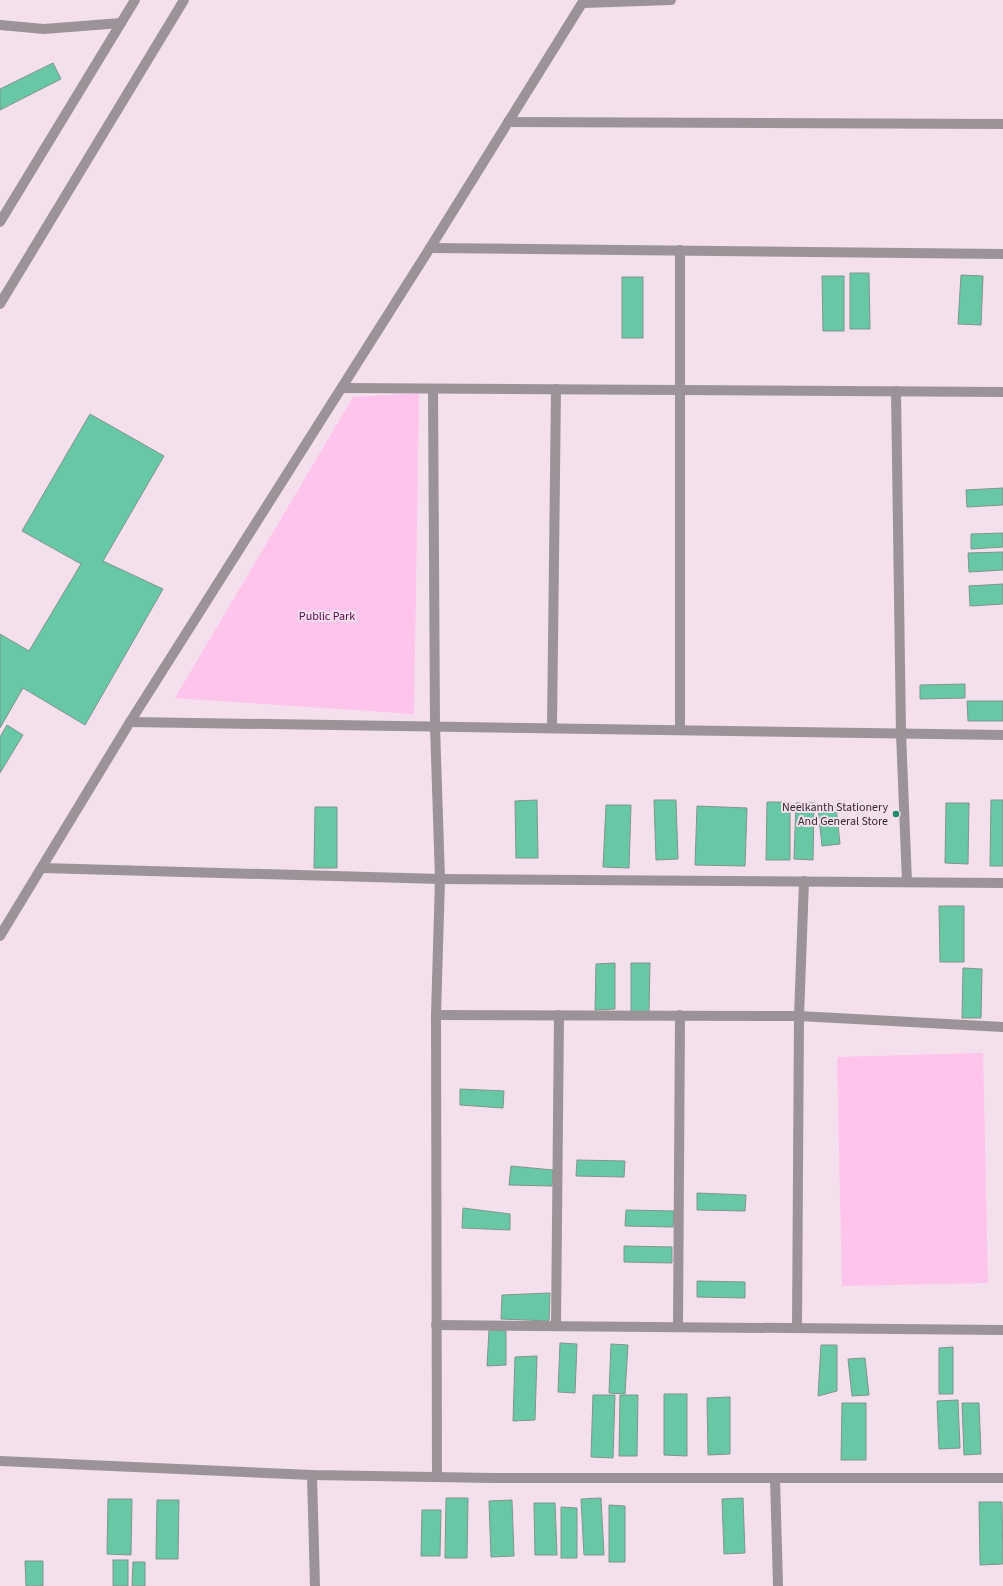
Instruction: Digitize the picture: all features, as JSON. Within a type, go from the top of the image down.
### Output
[{"type":"street","points":[[0,222],[135,0]]},
{"type":"street","points":[[0,304],[184,0]]},
{"type":"street","points":[[0,936],[43,868],[130,722],[342,388],[584,1],[671,0]]},
{"type":"street","points":[[0,25],[44,29],[121,23]]},
{"type":"street","points":[[508,122],[1003,124]]},
{"type":"street","points":[[430,248],[1003,254]]},
{"type":"street","points":[[680,250],[682,390],[680,730]]},
{"type":"street","points":[[342,388],[1003,392]]},
{"type":"street","points":[[433,388],[435,726],[440,879],[436,1015],[437,1477]]},
{"type":"street","points":[[552,728],[556,389]]},
{"type":"street","points":[[896,391],[901,733],[907,882]]},
{"type":"street","points":[[130,722],[1003,735]]},
{"type":"street","points":[[43,868],[440,879],[1003,883]]},
{"type":"street","points":[[798,1328],[799,1016],[804,881]]},
{"type":"street","points":[[436,1015],[799,1016],[1003,1027]]},
{"type":"street","points":[[556,1326],[559,1015]]},
{"type":"street","points":[[678,1327],[680,1015]]},
{"type":"street","points":[[436,1324],[1003,1330]]},
{"type":"street","points":[[0,1461],[312,1475],[437,1477],[1003,1478]]},
{"type":"street","points":[[312,1475],[315,1586]]},
{"type":"street","points":[[775,1478],[778,1586]]},
{"type":"green space","name":"Public Park","points":[[419,393],[414,714],[175,698],[353,397]]},
{"type":"green space","points":[[983,1053],[988,1283],[842,1286],[837,1057]]},
{"type":"building","points":[[53,63],[61,79],[0,110],[0,89]]},
{"type":"building","points":[[850,273],[869,273],[870,329],[850,329]]},
{"type":"building","points":[[961,275],[983,276],[981,325],[958,324]]},
{"type":"building","points":[[822,276],[844,276],[844,331],[823,331]]},
{"type":"building","points":[[622,277],[643,277],[643,338],[622,338]]},
{"type":"building","points":[[90,414],[164,456],[103,561],[163,589],[85,725],[23,688],[0,728],[0,634],[29,651],[81,564],[22,531]]},
{"type":"building","points":[[1003,488],[1003,505],[967,507],[966,490]]},
{"type":"building","points":[[1003,533],[1003,547],[971,549],[971,534]]},
{"type":"building","points":[[1003,552],[1003,570],[969,572],[968,553]]},
{"type":"building","points":[[1003,584],[1003,604],[970,606],[969,586]]},
{"type":"building","points":[[965,684],[965,698],[920,699],[920,685]]},
{"type":"building","points":[[967,701],[1003,701],[1003,721],[968,721]]},
{"type":"building","points":[[7,725],[23,735],[0,773],[0,737]]},
{"type":"building","points":[[537,800],[538,858],[516,858],[515,801]]},
{"type":"building","points":[[654,800],[676,800],[678,859],[656,860]]},
{"type":"building","points":[[991,800],[1003,800],[1003,866],[990,866]]},
{"type":"building","points":[[767,802],[790,802],[790,860],[766,860]]},
{"type":"building","points":[[796,803],[814,803],[813,860],[794,859]]},
{"type":"building","points":[[946,803],[969,803],[968,864],[945,863]]},
{"type":"building","points":[[606,805],[631,805],[629,868],[603,867]]},
{"type":"building","points":[[697,806],[747,808],[745,866],[695,865]]},
{"type":"building","points":[[836,806],[840,844],[822,846],[818,808]]},
{"type":"building","points":[[315,807],[337,807],[337,868],[314,868]]},
{"type":"building","points":[[939,906],[964,906],[964,962],[940,962]]},
{"type":"building","points":[[615,963],[615,1009],[595,1010],[596,964]]},
{"type":"building","points":[[631,963],[650,963],[649,1013],[631,1012]]},
{"type":"building","points":[[963,968],[982,969],[981,1018],[962,1018]]},
{"type":"building","points":[[460,1089],[504,1091],[503,1108],[460,1105]]},
{"type":"building","points":[[577,1160],[625,1161],[624,1177],[576,1176]]},
{"type":"building","points":[[511,1166],[553,1170],[552,1186],[509,1185]]},
{"type":"building","points":[[697,1193],[746,1195],[745,1211],[697,1210]]},
{"type":"building","points":[[463,1208],[510,1214],[510,1230],[462,1228]]},
{"type":"building","points":[[626,1210],[674,1211],[673,1227],[625,1226]]},
{"type":"building","points":[[624,1246],[672,1247],[672,1263],[624,1262]]},
{"type":"building","points":[[697,1281],[745,1282],[745,1298],[697,1297]]},
{"type":"building","points":[[550,1293],[549,1321],[501,1319],[502,1295]]},
{"type":"building","points":[[489,1330],[506,1331],[506,1365],[487,1366]]},
{"type":"building","points":[[560,1343],[577,1344],[575,1393],[558,1392]]},
{"type":"building","points":[[611,1344],[628,1345],[625,1394],[609,1393]]},
{"type":"building","points":[[821,1345],[837,1345],[837,1391],[818,1396]]},
{"type":"building","points":[[953,1347],[953,1394],[939,1394],[939,1348]]},
{"type":"building","points":[[537,1356],[535,1420],[513,1421],[515,1357]]},
{"type":"building","points":[[865,1358],[869,1395],[852,1396],[848,1359]]},
{"type":"building","points":[[664,1394],[687,1394],[687,1456],[664,1455]]},
{"type":"building","points":[[593,1395],[615,1395],[613,1458],[591,1457]]},
{"type":"building","points":[[620,1395],[638,1395],[637,1456],[619,1456]]},
{"type":"building","points":[[730,1397],[730,1454],[708,1455],[707,1398]]},
{"type":"building","points":[[958,1400],[960,1448],[939,1449],[937,1401]]},
{"type":"building","points":[[842,1403],[866,1403],[866,1460],[841,1460]]},
{"type":"building","points":[[962,1403],[979,1403],[981,1454],[964,1455]]},
{"type":"building","points":[[446,1498],[468,1498],[467,1558],[445,1558]]},
{"type":"building","points":[[601,1498],[604,1555],[584,1555],[581,1499]]},
{"type":"building","points":[[743,1498],[745,1553],[724,1554],[722,1499]]},
{"type":"building","points":[[108,1499],[132,1499],[131,1555],[107,1554]]},
{"type":"building","points":[[157,1500],[179,1500],[178,1559],[156,1559]]},
{"type":"building","points":[[512,1500],[514,1556],[491,1557],[489,1501]]},
{"type":"building","points":[[979,1502],[1002,1502],[1003,1564],[980,1565]]},
{"type":"building","points":[[534,1503],[555,1503],[557,1555],[535,1555]]},
{"type":"building","points":[[609,1505],[625,1506],[625,1562],[609,1562]]},
{"type":"building","points":[[561,1507],[577,1508],[577,1558],[561,1558]]},
{"type":"building","points":[[422,1510],[441,1510],[440,1556],[421,1556]]},
{"type":"building","points":[[113,1560],[128,1560],[128,1586],[113,1586]]},
{"type":"building","points":[[25,1561],[43,1561],[43,1586],[26,1586]]},
{"type":"building","points":[[133,1562],[145,1562],[145,1586],[132,1586]]},
{"type":"place","name":"Neelkanth Stationery And General Store","points":[[896,814]]}]
